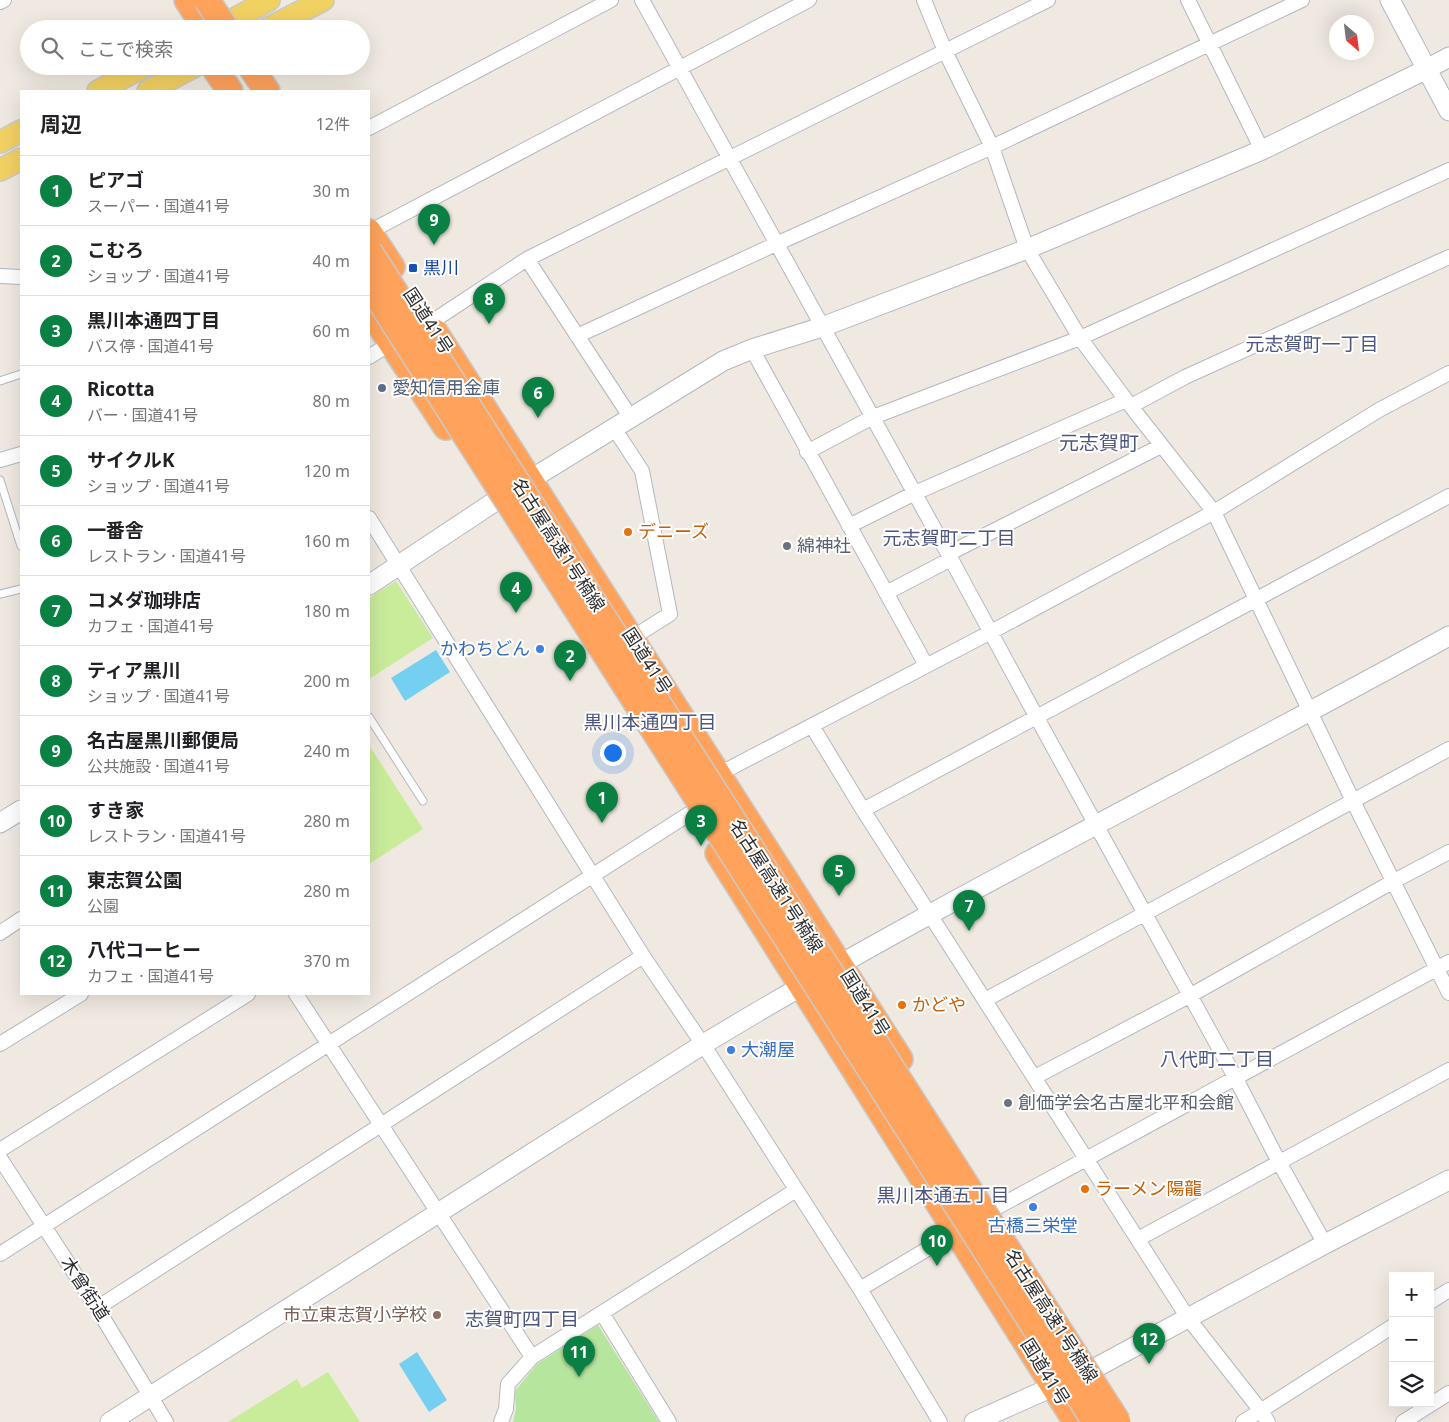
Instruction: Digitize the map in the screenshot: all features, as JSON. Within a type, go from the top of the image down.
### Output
[{"type":"highway","points":[[171,0],[183,20]]},
{"type":"highway","points":[[187,0],[217,20]]},
{"type":"highway","points":[[205,0],[220,20]]},
{"type":"highway","points":[[215,0],[222,20]]},
{"type":"highway","name":"国道41号","points":[[370,233],[531,479],[1131,1422]]},
{"type":"highway","name":"名古屋高速1号楠線","points":[[370,253],[1118,1422]]},
{"type":"highway","name":"名古屋高速1号楠線","points":[[370,286],[1095,1422]]},
{"type":"highway","name":"国道41号","points":[[370,311],[692,812],[1076,1422]]},
{"type":"main road","points":[[231,20],[269,0]]},
{"type":"main road","points":[[284,20],[323,0]]},
{"type":"main road","points":[[100,90],[128,75]]},
{"type":"main road","points":[[150,90],[178,75]]},
{"type":"main road","points":[[0,142],[20,132]]},
{"type":"main road","points":[[0,170],[20,160]]},
{"type":"street","points":[[0,2],[4,0]]},
{"type":"street","points":[[370,127],[611,0]]},
{"type":"street","points":[[642,0],[950,556],[1325,1244]]},
{"type":"street","points":[[370,231],[809,0]]},
{"type":"street","points":[[924,0],[992,147],[1027,248],[1080,338],[1128,403],[1214,512],[1353,801],[1394,880],[1443,965],[1449,993]]},
{"type":"street","points":[[430,323],[528,259],[1048,0]]},
{"type":"street","points":[[1188,0],[1262,150]]},
{"type":"street","points":[[577,336],[992,147],[1302,0]]},
{"type":"street","points":[[1390,0],[1449,111]]},
{"type":"street","points":[[370,584],[494,502],[723,361],[752,349],[822,327],[1027,248],[1262,150],[1449,57]]},
{"type":"street","points":[[808,452],[873,417],[1080,338],[1449,170]]},
{"type":"street","points":[[849,526],[915,493],[1128,403],[1449,257]]},
{"type":"street","points":[[528,259],[631,418]]},
{"type":"street","points":[[0,276],[20,277]]},
{"type":"street","points":[[370,356],[391,343]]},
{"type":"street","points":[[752,349],[926,665]]},
{"type":"street","points":[[719,774],[991,632],[1214,512],[1378,410],[1449,373]]},
{"type":"street","points":[[614,428],[642,471],[670,614],[632,638]]},
{"type":"street","points":[[886,593],[950,556],[1162,446]]},
{"type":"street","points":[[0,460],[20,454]]},
{"type":"street","points":[[863,810],[1449,496]]},
{"type":"street","points":[[370,520],[643,956],[860,1289],[940,1422]]},
{"type":"street","points":[[110,1422],[702,1045],[800,986],[930,914],[1449,636]]},
{"type":"street","points":[[812,726],[863,810],[1188,1318],[1264,1416]]},
{"type":"street","points":[[985,1000],[1449,749]]},
{"type":"street","points":[[0,823],[20,811]]},
{"type":"street","points":[[0,1254],[692,812]]},
{"type":"street","points":[[1035,1077],[1190,995],[1394,880],[1449,852]]},
{"type":"street","points":[[0,933],[20,921]]},
{"type":"street","points":[[98,1308],[643,956]]},
{"type":"street","points":[[994,1209],[1443,965]]},
{"type":"street","points":[[0,1044],[79,995]]},
{"type":"street","points":[[0,1150],[246,995]]},
{"type":"street","points":[[297,995],[329,1043],[380,1126],[440,1213],[532,1357]]},
{"type":"street","points":[[1138,1239],[1449,1070]]},
{"type":"street","name":"木曾街道","points":[[0,1158],[98,1308],[166,1422]]},
{"type":"street","points":[[974,1422],[1097,1367],[1325,1244],[1449,1180]]},
{"type":"street","points":[[501,1422],[506,1409],[508,1384],[532,1357],[796,1190]]},
{"type":"street","points":[[860,1289],[956,1232]]},
{"type":"street","points":[[1434,1299],[1449,1290]]},
{"type":"street","points":[[602,1313],[669,1422]]},
{"type":"street","points":[[1243,1422],[1264,1416],[1389,1329]]},
{"type":"street","points":[[1403,1422],[1449,1393]]},
{"type":"lane","points":[[0,381],[20,374]]},
{"type":"lane","points":[[0,480],[20,543]]},
{"type":"lane","points":[[0,594],[20,589]]},
{"type":"lane","points":[[370,719],[423,801]]},
{"type":"green space","points":[[396,581],[433,638],[370,678],[370,597]]},
{"type":"green space","points":[[370,747],[423,829],[370,863]]},
{"type":"green space","points":[[598,1325],[659,1422],[513,1422],[516,1409],[515,1391],[537,1364]]},
{"type":"green space","points":[[328,1372],[360,1422],[228,1422],[297,1379],[302,1388]]},
{"type":"water","points":[[436,650],[450,672],[405,701],[391,678]]},
{"type":"water","points":[[417,1352],[447,1400],[429,1412],[399,1364]]},
{"type":"place","name":"名古屋黒川郵便局","points":[[434,245]]},
{"type":"place","name":"黒川","points":[[413,268]]},
{"type":"place","name":"ティア黒川","points":[[489,324]]},
{"type":"place","name":"愛知信用金庫","points":[[382,388]]},
{"type":"place","name":"一番舎","points":[[538,418]]},
{"type":"place","name":"デニーズ","points":[[628,532]]},
{"type":"place","name":"綿神社","points":[[787,546]]},
{"type":"place","name":"Ricotta","points":[[516,613]]},
{"type":"place","name":"かわちどん","points":[[540,649]]},
{"type":"place","name":"こむろ","points":[[570,681]]},
{"type":"place","name":"ピアゴ","points":[[602,823]]},
{"type":"place","name":"黒川本通四丁目","points":[[701,846]]},
{"type":"place","name":"サイクルK","points":[[839,896]]},
{"type":"place","name":"コメダ珈琲店","points":[[969,931]]},
{"type":"place","name":"かどや","points":[[902,1005]]},
{"type":"place","name":"大潮屋","points":[[731,1050]]},
{"type":"place","name":"創価学会名古屋北平和会館","points":[[1008,1103]]},
{"type":"place","name":"ラーメン陽龍","points":[[1085,1189]]},
{"type":"place","name":"古橋三栄堂","points":[[1033,1207]]},
{"type":"place","name":"すき家","points":[[937,1266]]},
{"type":"place","name":"市立東志賀小学校","points":[[437,1315]]},
{"type":"place","name":"八代コーヒー","points":[[1149,1364]]},
{"type":"place","name":"東志賀公園","points":[[579,1377]]},
{"type":"district","name":"元志賀町一丁目","points":[[1312,344]]},
{"type":"district","name":"元志賀町","points":[[1099,443]]},
{"type":"district","name":"元志賀町二丁目","points":[[949,538]]},
{"type":"district","name":"黒川本通四丁目","points":[[650,722]]},
{"type":"district","name":"八代町二丁目","points":[[1217,1059]]},
{"type":"district","name":"黒川本通五丁目","points":[[943,1195]]},
{"type":"district","name":"志賀町四丁目","points":[[522,1319]]}]
